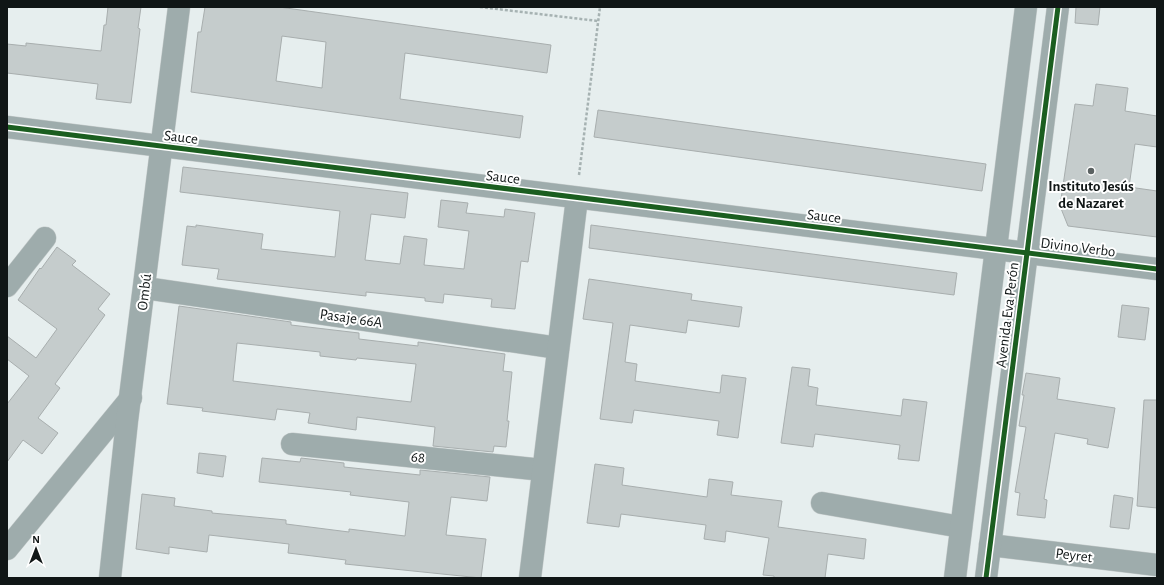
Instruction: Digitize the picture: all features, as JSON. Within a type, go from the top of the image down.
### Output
[{"type":"street","name":"Ombú","points":[[110,578],[179,7]]},
{"type":"street","name":"Avenida Eva Perón","points":[[955,578],[1026,7]]},
{"type":"street","name":"Avenida Eva Perón","points":[[986,578],[1058,7]]},
{"type":"street","name":"Sauce","points":[[7,127],[995,250]]},
{"type":"street","points":[[530,578],[576,198]]},
{"type":"street","points":[[7,286],[45,238]]},
{"type":"street","name":"Divino Verbo","points":[[995,250],[1157,269]]},
{"type":"street","name":"Pasaje 66A","points":[[145,288],[558,348]]},
{"type":"street","points":[[7,549],[131,398]]},
{"type":"street","name":"68","points":[[292,444],[543,470]]},
{"type":"street","points":[[822,503],[961,527]]},
{"type":"street","name":"Peyret","points":[[990,545],[1157,565]]},
{"type":"path","points":[[480,7],[598,21]]},
{"type":"path","points":[[576,198],[600,7]]},
{"type":"building","points":[[108,7],[141,7],[138,28],[140,29],[131,103],[96,99],[98,84],[7,73],[7,44],[26,46],[26,43],[101,51]]},
{"type":"building","points":[[205,7],[279,7],[551,45],[547,73],[405,53],[400,99],[523,116],[520,138],[191,92],[198,32],[201,32]],"holes":[[[282,36],[326,42],[322,88],[276,81]]]},
{"type":"building","points":[[1076,7],[1100,7],[1098,25],[1075,23]]},
{"type":"building","points":[[1096,84],[1128,88],[1125,111],[1157,116],[1157,147],[1135,144],[1129,187],[1157,191],[1157,237],[1068,226],[1060,206],[1075,104],[1093,106]]},
{"type":"building","points":[[598,110],[986,164],[982,191],[594,137]]},
{"type":"building","points":[[183,167],[408,193],[405,218],[371,214],[365,260],[400,264],[404,236],[427,239],[424,265],[464,269],[469,231],[438,227],[441,200],[468,203],[466,213],[504,217],[505,209],[535,213],[528,262],[521,261],[515,309],[491,307],[492,299],[444,294],[443,303],[425,301],[425,298],[366,292],[366,296],[217,279],[219,269],[182,265],[187,226],[196,227],[196,225],[263,234],[261,249],[335,257],[340,211],[180,192]]},
{"type":"building","points":[[591,225],[957,273],[954,295],[589,248]]},
{"type":"building","points":[[57,247],[76,261],[72,265],[110,294],[98,309],[105,315],[55,384],[60,388],[38,418],[58,433],[42,454],[23,440],[7,462],[7,404],[29,376],[7,359],[7,336],[36,358],[57,329],[18,300],[40,268],[41,269]]},
{"type":"building","points":[[589,279],[692,294],[691,300],[742,307],[739,327],[688,320],[686,333],[630,325],[625,362],[637,364],[635,381],[720,393],[722,375],[746,378],[738,438],[717,435],[719,421],[634,410],[632,423],[600,419],[613,323],[583,319]]},
{"type":"building","points":[[1122,305],[1149,308],[1145,340],[1118,337]]},
{"type":"building","points":[[179,306],[291,322],[291,325],[359,333],[359,339],[418,346],[418,342],[505,354],[503,371],[512,372],[506,447],[494,446],[493,452],[433,446],[435,427],[357,417],[356,430],[308,423],[310,413],[277,409],[275,420],[202,411],[203,408],[167,404]],"holes":[[[237,343],[320,352],[320,356],[416,364],[411,402],[233,381]]]},
{"type":"building","points":[[792,367],[810,369],[808,386],[818,388],[816,405],[901,416],[903,399],[927,402],[919,461],[898,459],[900,445],[815,434],[813,447],[781,443]]},
{"type":"building","points":[[1026,373],[1060,378],[1057,399],[1115,408],[1108,448],[1087,444],[1088,439],[1055,433],[1044,499],[1047,500],[1045,518],[1017,515],[1020,493],[1015,492],[1026,427],[1019,426]]},
{"type":"building","points":[[1144,400],[1157,400],[1157,508],[1137,506]]},
{"type":"building","points":[[199,453],[226,456],[223,477],[197,473]]},
{"type":"building","points":[[262,458],[300,462],[301,458],[344,463],[344,467],[420,475],[420,470],[490,477],[487,501],[451,497],[446,535],[486,539],[481,578],[345,564],[346,560],[288,553],[289,544],[209,535],[207,552],[169,547],[169,554],[136,549],[142,494],[175,498],[174,506],[212,511],[212,513],[286,520],[286,524],[349,532],[349,529],[405,536],[409,502],[350,495],[351,492],[259,482]]},
{"type":"building","points":[[595,464],[624,468],[622,485],[707,497],[709,479],[733,482],[731,495],[782,501],[778,527],[866,539],[864,559],[828,554],[825,578],[774,578],[774,576],[763,575],[769,538],[726,531],[725,542],[704,539],[706,525],[621,514],[619,527],[587,523]]},
{"type":"building","points":[[1114,495],[1133,498],[1129,529],[1110,527]]},
{"type":"cycle path","points":[[986,578],[1058,7]]},
{"type":"cycle path","points":[[7,127],[1157,269]]},
{"type":"place","name":"Instituto Jesús de Nazaret","points":[[1091,171]]}]
